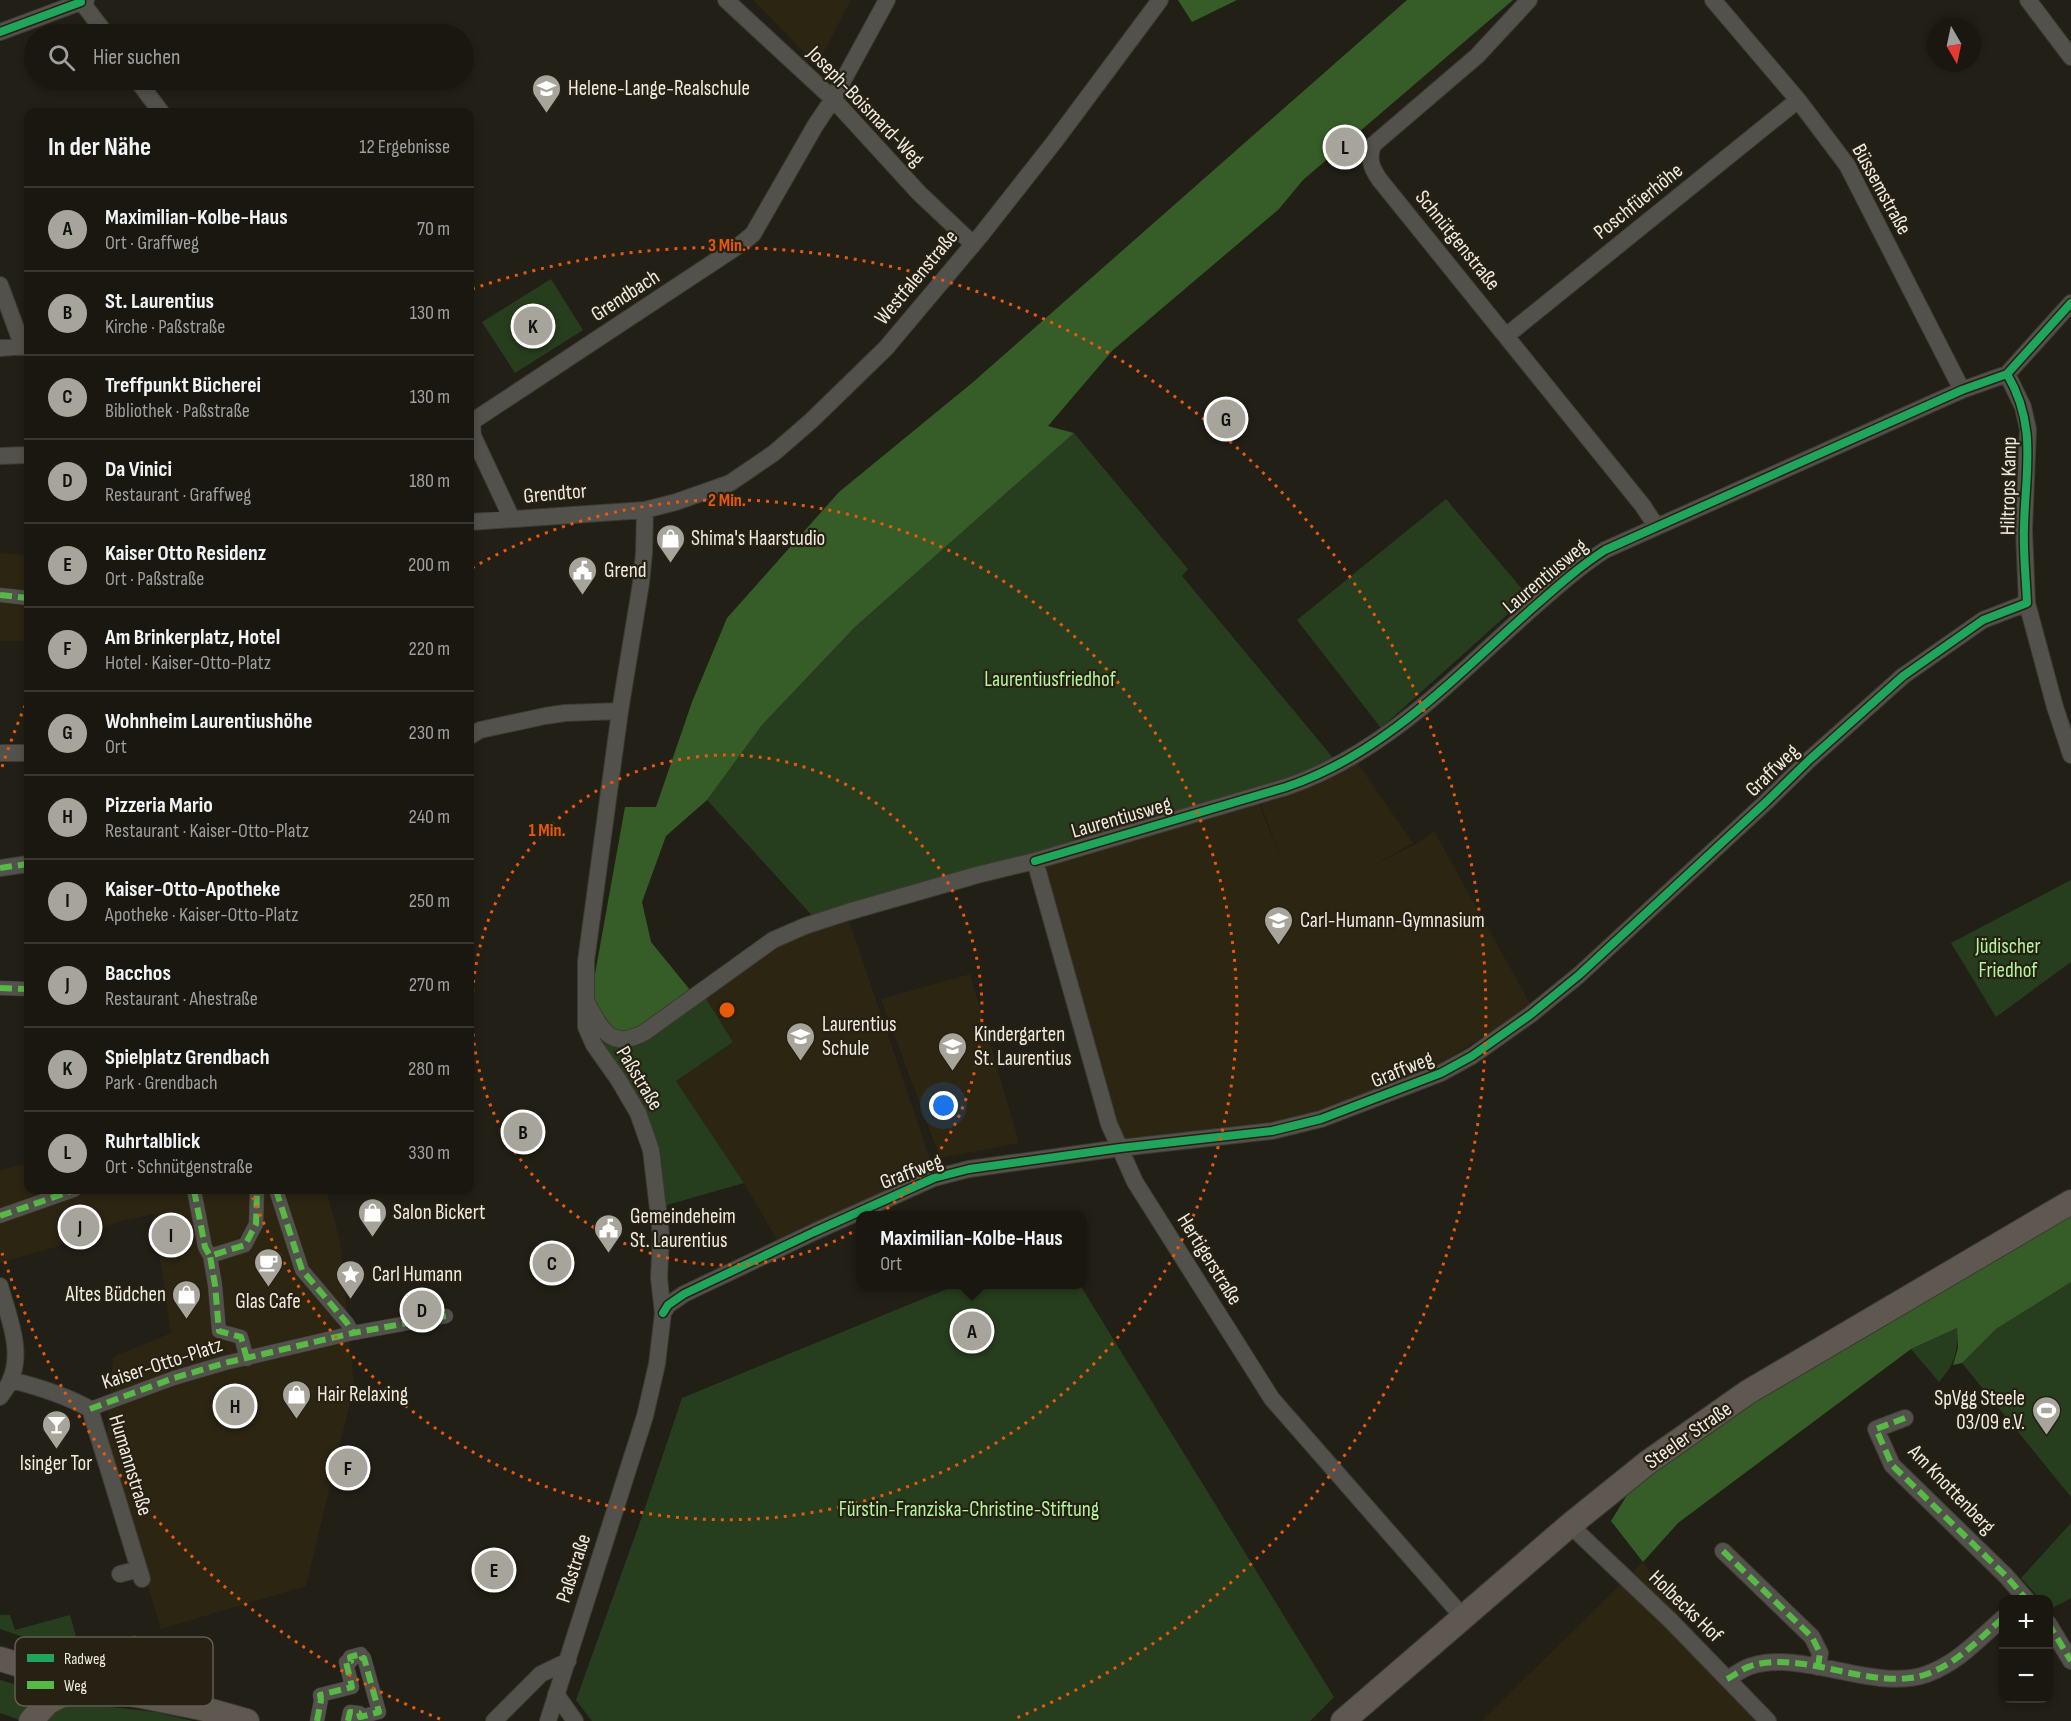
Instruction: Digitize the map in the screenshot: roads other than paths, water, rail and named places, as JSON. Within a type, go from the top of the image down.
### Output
[{"type":"main road","name":"Steeler Straße","points":[[1343,1721],[1570,1525],[1647,1463],[1748,1392],[2071,1202]]},
{"type":"main road","points":[[0,1659],[15,1664]]},
{"type":"main road","points":[[31,1721],[44,1706]]},
{"type":"main road","points":[[191,1706],[247,1721]]},
{"type":"street","name":"Joseph-Boismard-Weg","points":[[726,0],[833,99],[918,193],[973,244]]},
{"type":"street","name":"Grendbach","points":[[474,422],[657,301],[753,234],[833,99],[887,0]]},
{"type":"street","name":"Westfalenstraße","points":[[645,510],[730,483],[774,453],[812,420],[886,348],[973,244],[1160,0]]},
{"type":"street","name":"Schnütgenstraße","points":[[1528,0],[1477,56],[1373,146],[1370,154],[1373,171],[1643,506],[1656,526]]},
{"type":"street","name":"Büssemstraße","points":[[1713,0],[1798,100],[1847,165],[1962,390]]},
{"type":"street","points":[[2028,0],[2071,57]]},
{"type":"street","points":[[0,32],[82,1],[99,24]]},
{"type":"street","points":[[144,90],[158,108]]},
{"type":"street","name":"Poschfüerhöhe","points":[[1506,336],[1798,100]]},
{"type":"street","points":[[0,285],[24,342]]},
{"type":"street","name":"Laurentiusweg","points":[[586,1003],[608,1035],[615,1039],[628,1040],[645,1032],[773,940],[789,932],[870,905],[1035,861],[1286,787],[1340,765],[1402,724],[1586,562],[1615,545],[1656,526],[1962,390],[2007,374],[2071,303]]},
{"type":"street","points":[[0,348],[24,347]]},
{"type":"street","name":"Hiltrops Kamp","points":[[2007,374],[2023,407],[2028,429],[2024,530],[2027,603],[2055,707],[2071,755]]},
{"type":"street","name":"Grendbach","points":[[474,438],[512,519]]},
{"type":"street","points":[[0,456],[24,455]]},
{"type":"street","name":"Grendtor","points":[[474,522],[645,510]]},
{"type":"street","name":"Paßstraße","points":[[548,1721],[645,1416],[657,1364],[663,1313],[659,1278],[662,1235],[651,1150],[634,1104],[590,1037],[586,1027],[586,961],[644,553],[645,510]]},
{"type":"street","points":[[0,596],[24,598]]},
{"type":"street","name":"Graffweg","points":[[861,1211],[934,1178],[969,1169],[1120,1148],[1256,1134],[1321,1119],[1441,1073],[1472,1056],[1530,1015],[1579,975],[1766,802],[1809,759],[1903,676],[1983,620],[2027,603]]},
{"type":"street","points":[[474,734],[480,730],[545,716],[620,711]]},
{"type":"street","points":[[0,753],[24,753]]},
{"type":"street","name":"Hertigerstraße","points":[[1035,861],[1109,1124],[1135,1182],[1272,1399],[1463,1617]]},
{"type":"street","points":[[0,868],[24,865]]},
{"type":"street","points":[[0,988],[24,989]]},
{"type":"street","points":[[0,1216],[63,1194]]},
{"type":"street","name":"Kaiser-Otto-Platz","points":[[195,1194],[205,1247],[210,1256],[219,1331],[241,1337],[247,1359]]},
{"type":"street","points":[[210,1256],[245,1245],[256,1224],[257,1194]]},
{"type":"street","points":[[277,1194],[302,1270],[353,1333],[446,1316]]},
{"type":"street","name":"Graffweg","points":[[663,1313],[668,1305],[684,1294],[856,1213]]},
{"type":"street","points":[[0,1286],[14,1335],[16,1357],[11,1380],[0,1397]]},
{"type":"street","name":"Kaiser-Otto-Platz","points":[[90,1409],[174,1378],[353,1333]]},
{"type":"street","name":"Humannstraße","points":[[11,1380],[43,1387],[90,1409],[141,1574],[120,1574]]},
{"type":"street","name":"Am Knottenberg","points":[[1905,1418],[1876,1429],[1892,1465],[2006,1576],[2022,1595]]},
{"type":"street","name":"Holbecks Hof","points":[[1570,1525],[1670,1620],[1768,1721]]},
{"type":"street","points":[[1723,1551],[1812,1637],[1820,1653],[1818,1667]]},
{"type":"street","points":[[1727,1679],[1751,1666],[1778,1661],[1888,1678],[1924,1675],[1958,1658],[1999,1621]]},
{"type":"street","points":[[2053,1630],[2071,1661]]},
{"type":"street","points":[[317,1721],[320,1695],[352,1687],[346,1662],[351,1661],[350,1657],[361,1654],[379,1712],[360,1717],[359,1713],[350,1712],[348,1721]]},
{"type":"street","points":[[494,1721],[541,1674],[568,1661]]},
{"type":"street","points":[[556,1694],[575,1721]]},
{"type":"place","name":"Helene-Lange-Realschule","points":[[547,114]]},
{"type":"place","name":"Ruhrtalblick","points":[[1345,147]]},
{"type":"place","name":"Spielplatz Grendbach","points":[[533,326]]},
{"type":"place","name":"Wohnheim Laurentiushöhe","points":[[1226,419]]},
{"type":"place","name":"Shima's Haarstudio","points":[[670,564]]},
{"type":"place","name":"Grend","points":[[583,596]]},
{"type":"place","name":"Carl-Humann-Gymnasium","points":[[1279,946]]},
{"type":"place","name":"Laurentius Schule","points":[[801,1062]]},
{"type":"place","name":"Kindergarten St. Laurentius","points":[[953,1072]]},
{"type":"place","name":"St. Laurentius","points":[[523,1132]]},
{"type":"place","name":"Bacchos","points":[[80,1227]]},
{"type":"place","name":"Kaiser-Otto-Apotheke","points":[[171,1235]]},
{"type":"place","name":"Salon Bickert","points":[[372,1238]]},
{"type":"place","name":"Gemeindeheim St. Laurentius","points":[[609,1254]]},
{"type":"place","name":"Treffpunkt Bücherei","points":[[552,1263]]},
{"type":"place","name":"Glas Cafe","points":[[268,1288]]},
{"type":"place","name":"Carl Humann","points":[[351,1300]]},
{"type":"place","name":"Da Vinici","points":[[422,1310]]},
{"type":"place","name":"Altes Büdchen","points":[[187,1320]]},
{"type":"place","name":"Maximilian-Kolbe-Haus","points":[[972,1331]]},
{"type":"place","name":"Pizzeria Mario","points":[[235,1406]]},
{"type":"place","name":"Hair Relaxing","points":[[296,1420]]},
{"type":"place","name":"SpVgg Steele 03/09 e.V.","points":[[2046,1436]]},
{"type":"place","name":"Isinger Tor","points":[[56,1450]]},
{"type":"place","name":"Am Brinkerplatz, Hotel","points":[[348,1468]]},
{"type":"place","name":"Kaiser Otto Residenz","points":[[494,1570]]},
{"type":"park label","name":"Laurentiusfriedhof","points":[[1050,679]]},
{"type":"park label","name":"Jüdischer Friedhof","points":[[2008,958]]},
{"type":"park label","name":"Fürstin-Franziska-Christine-Stiftung","points":[[969,1509]]}]
